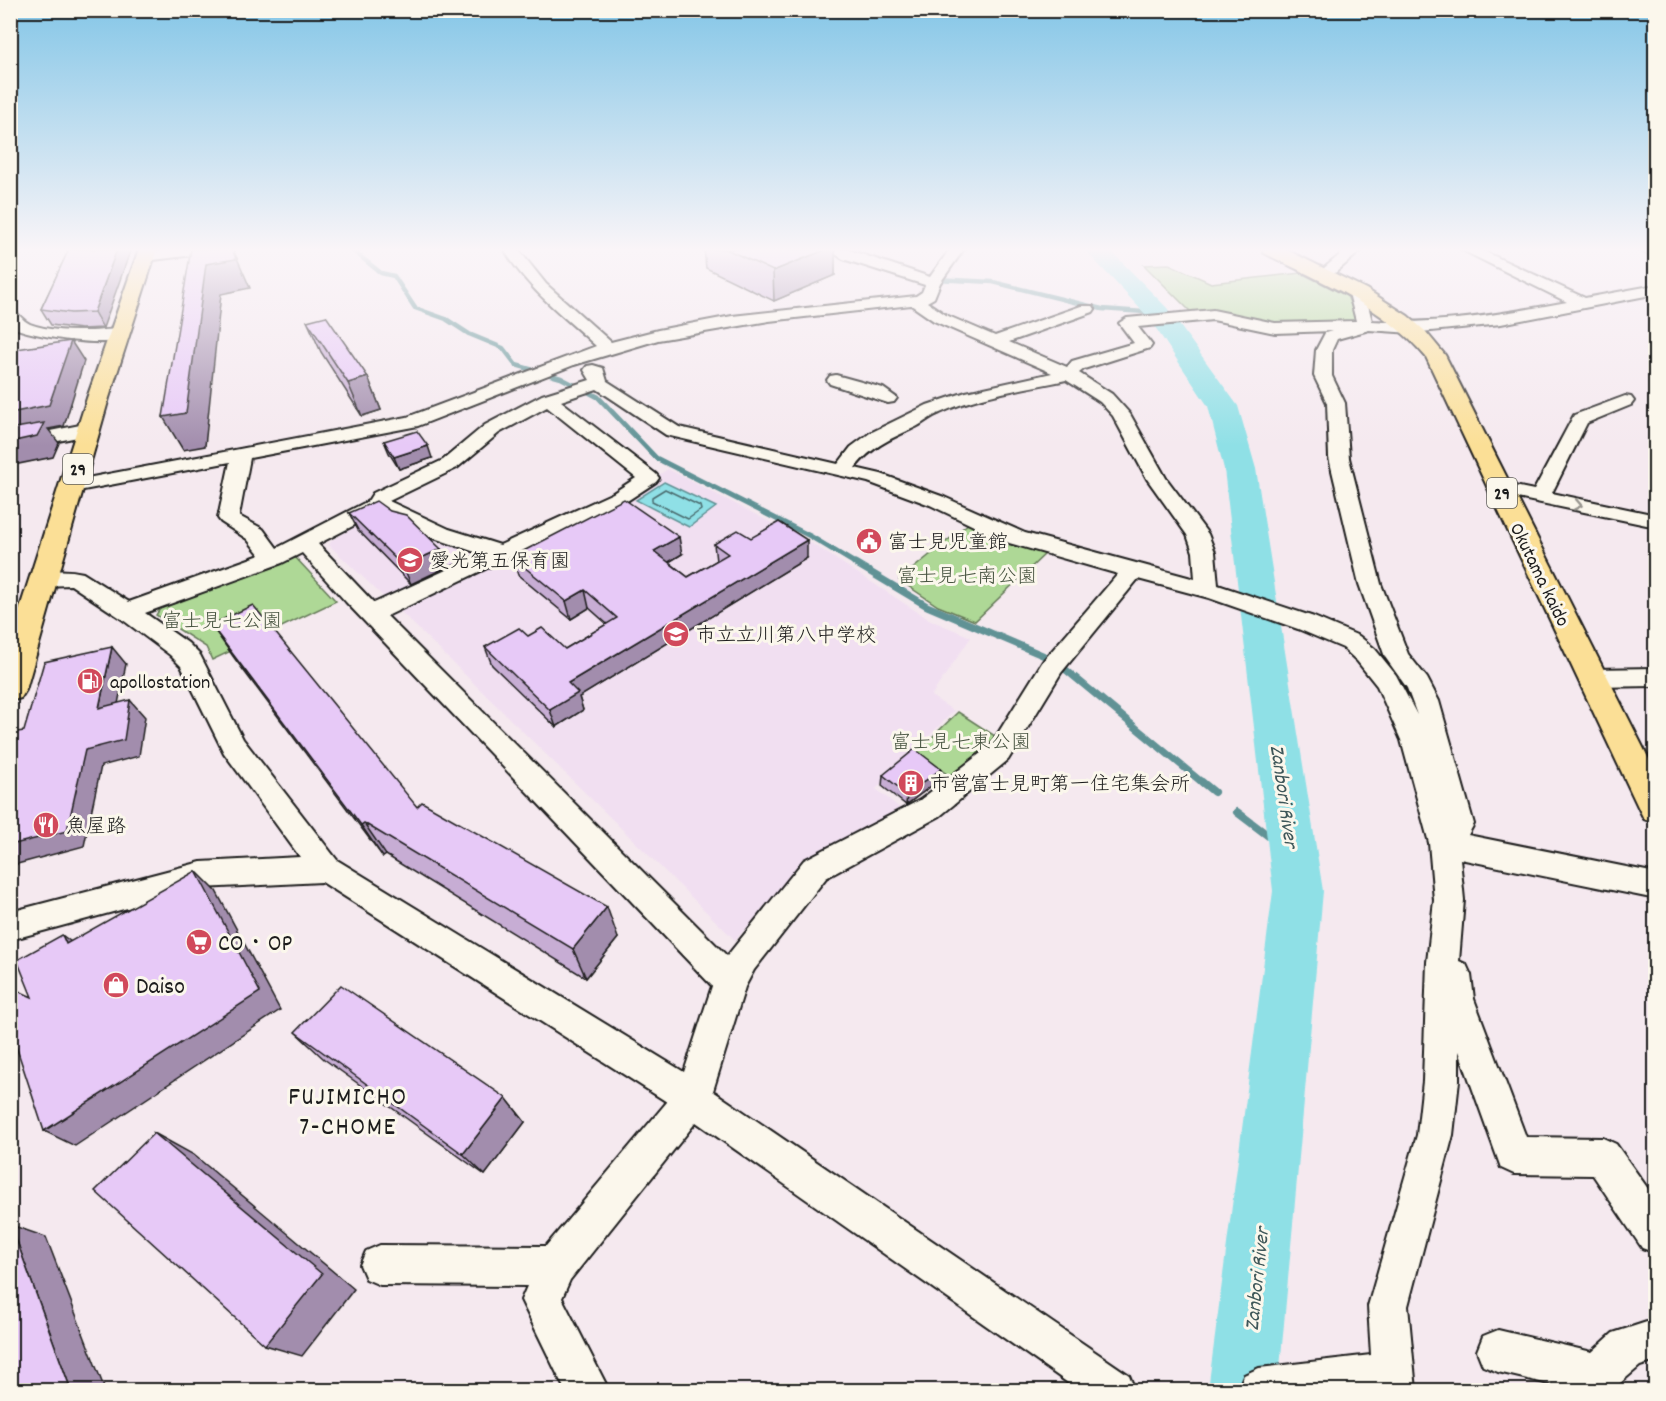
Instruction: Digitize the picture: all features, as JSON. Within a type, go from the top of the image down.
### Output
[{"type":"main road","name":"29","points":[[10,690],[127,314]]},
{"type":"main road","name":"Okutama kaido","points":[[1394,314],[1411,328],[1435,355],[1656,809]]},
{"type":"street","points":[[572,314],[608,348]]},
{"type":"street","points":[[73,486],[411,422],[457,408],[608,348],[738,320],[787,314]]},
{"type":"street","points":[[935,314],[1069,374],[1106,398],[1121,414],[1157,479],[1197,534],[1204,552],[1212,591]]},
{"type":"street","points":[[994,342],[1072,314]]},
{"type":"street","points":[[1362,314],[1365,325]]},
{"type":"street","points":[[842,471],[858,451],[877,437],[933,409],[963,398],[1069,374],[1078,365],[1144,345],[1126,323],[1213,315],[1275,328],[1365,325],[1411,328],[1525,314]]},
{"type":"street","points":[[10,315],[16,323],[45,331],[102,337],[120,335]]},
{"type":"street","points":[[1365,325],[1361,329],[1331,336],[1324,350],[1323,376],[1336,403],[1339,458],[1370,584],[1397,657],[1418,684],[1426,701],[1460,824],[1444,843]]},
{"type":"street","points":[[127,611],[274,558],[305,543],[376,505],[380,497],[450,464],[492,429],[548,399],[588,387],[597,372],[574,360]]},
{"type":"street","points":[[836,380],[877,392],[888,398]]},
{"type":"street","points":[[588,387],[673,430],[874,478],[937,501],[1017,538],[1212,591],[1298,620],[1351,642],[1366,655],[1387,681],[1414,740],[1444,843],[1457,999],[1514,1155],[1603,1157],[1656,1234]]},
{"type":"street","points":[[371,614],[620,497],[658,472],[586,432],[548,399]]},
{"type":"street","points":[[1540,497],[1580,419],[1625,401]]},
{"type":"street","points":[[10,445],[90,429]]},
{"type":"street","points":[[241,455],[228,518],[255,534],[274,558]]},
{"type":"street","points":[[1500,489],[1656,521]]},
{"type":"street","points":[[376,505],[385,507],[406,520],[441,534],[501,552]]},
{"type":"street","points":[[305,543],[371,614],[730,982]]},
{"type":"street","points":[[588,1390],[541,1300],[555,1266],[693,1098],[730,982],[743,959],[815,869],[930,808],[999,753],[1056,662],[1133,571]]},
{"type":"street","points":[[43,579],[75,579],[127,611],[179,649],[191,661],[233,746],[326,869],[693,1098],[1114,1390]]},
{"type":"street","points":[[1592,678],[1656,676]]},
{"type":"street","points":[[1444,843],[1656,886]]},
{"type":"street","points":[[10,926],[201,875],[326,869]]},
{"type":"street","points":[[1259,1390],[1345,1378],[1394,1382],[1388,1306],[1435,1135],[1441,1082],[1443,962],[1449,900]]},
{"type":"street","points":[[380,1265],[555,1266]]},
{"type":"street","points":[[1498,1351],[1598,1375],[1628,1348],[1656,1340]]},
{"type":"shaded area","name":"市立立川第八中学校","points":[[668,469],[814,545],[930,620],[971,637],[931,696],[954,711],[876,789],[900,808],[808,861],[735,940],[396,607],[621,499]]},
{"type":"shaded area","name":"愛光第五保育園","points":[[375,516],[486,555],[388,601],[329,545],[332,540]]},
{"type":"green space","points":[[1196,314],[1355,314],[1356,318],[1351,322],[1268,324]]},
{"type":"green space","name":"富士見七南公園","points":[[969,523],[1047,552],[975,621],[938,606],[899,580]]},
{"type":"green space","name":"富士見七公園","points":[[296,558],[336,601],[212,660],[206,647],[156,615],[161,607],[231,582],[284,559]]},
{"type":"green space","name":"富士見七東公園","points":[[958,712],[998,738],[951,777],[917,752]]},
{"type":"water","points":[[664,482],[716,507],[689,527],[636,500]]},
{"type":"building","points":[[180,314],[199,314],[186,413],[163,417]]},
{"type":"building","points":[[326,316],[368,377],[348,383],[307,321]]},
{"type":"building","points":[[71,341],[49,405],[10,413],[10,350]]},
{"type":"building","points":[[44,423],[37,436],[10,442],[10,429]]},
{"type":"building","points":[[417,431],[428,446],[394,457],[384,441]]},
{"type":"building","points":[[624,499],[679,537],[654,551],[688,577],[728,554],[714,544],[738,530],[751,538],[779,522],[807,540],[568,683],[578,693],[550,710],[485,647],[519,628],[528,636],[542,628],[565,649],[617,618],[585,590],[566,601],[512,557]]},
{"type":"building","points":[[376,501],[390,511],[406,515],[441,549],[403,566],[349,513]]},
{"type":"building","points":[[253,605],[417,807],[422,802],[607,907],[573,949],[364,823],[361,825],[211,625]]},
{"type":"building","points":[[112,647],[99,708],[130,700],[124,740],[85,750],[67,831],[10,845],[10,775],[14,762],[10,763],[10,758],[17,732],[24,731],[44,662]]},
{"type":"building","points":[[915,749],[941,769],[907,794],[883,775]]},
{"type":"building","points":[[196,871],[260,992],[44,1131],[14,1040],[10,1036],[10,987],[32,997],[17,960],[62,935],[66,944]]},
{"type":"building","points":[[341,985],[506,1098],[463,1154],[295,1032]]},
{"type":"building","points":[[154,1133],[322,1274],[265,1345],[95,1191]]},
{"type":"building","points":[[11,1225],[71,1390],[10,1390]]},
{"type":"waterway","points":[[433,314],[446,319],[469,334],[503,348],[516,365],[561,378],[584,390]]},
{"type":"waterway","name":"Zanbori River","points":[[1159,314],[1223,406],[1240,469],[1298,891],[1243,1390]]},
{"type":"waterway","points":[[581,388],[598,397],[656,458],[810,536],[858,565]]},
{"type":"waterway","points":[[855,563],[927,606],[1054,660],[1204,784]]},
{"type":"waterway","points":[[1202,782],[1214,792]]},
{"type":"waterway","points":[[1237,812],[1291,853]]},
{"type":"place","name":"富士見児童館","points":[[869,541]]},
{"type":"place","name":"愛光第五保育園","points":[[410,560]]},
{"type":"place","name":"市立立川第八中学校","points":[[676,634]]},
{"type":"place","name":"apollostation","points":[[90,681]]},
{"type":"place","name":"市営富士見町第一住宅集会所","points":[[911,783]]},
{"type":"place","name":"魚屋路","points":[[46,825]]},
{"type":"place","name":"CO・OP","points":[[199,942]]},
{"type":"place","name":"Daiso","points":[[116,985]]},
{"type":"district","name":"FUJIMICHO 7-CHOME","points":[[348,1110]]}]
